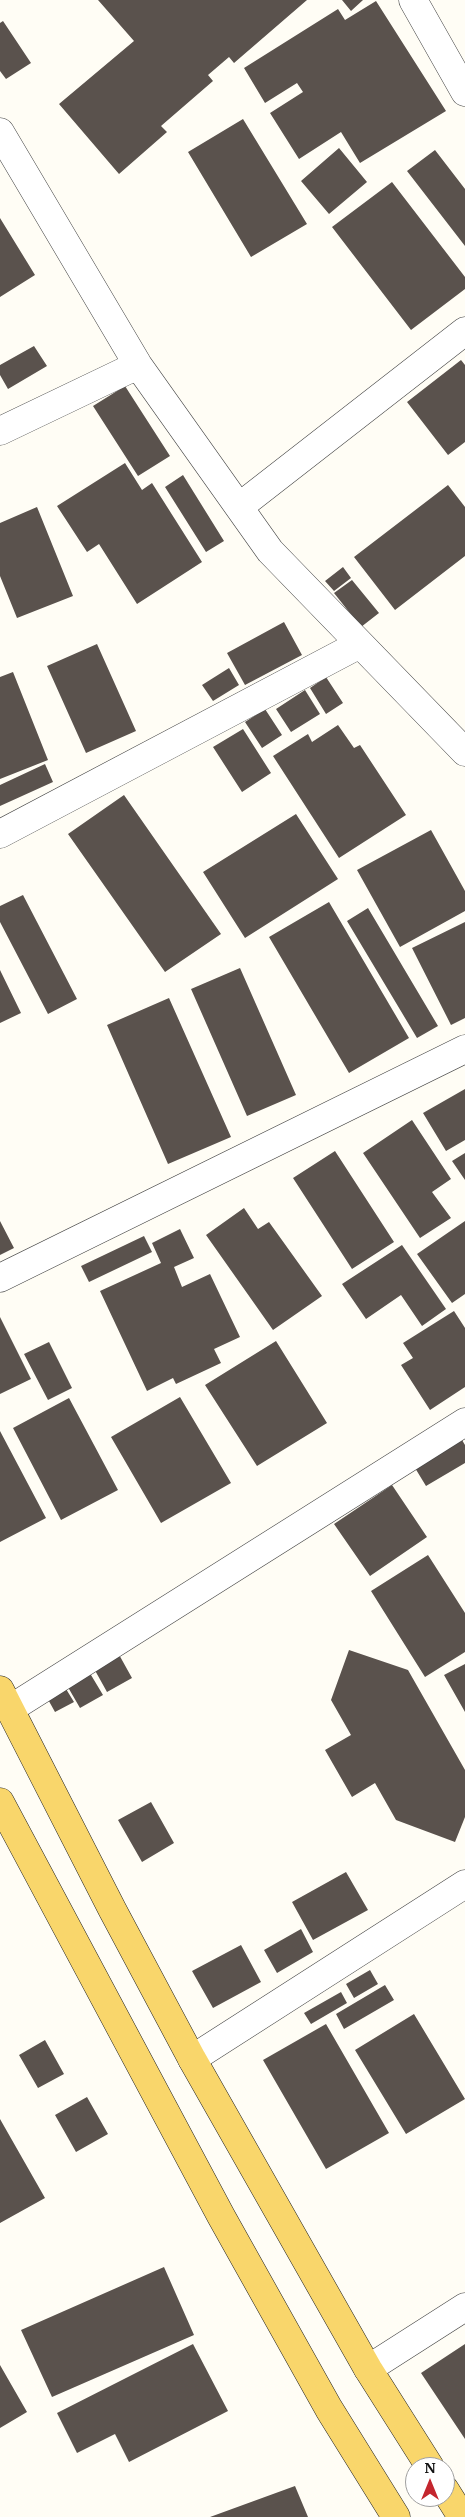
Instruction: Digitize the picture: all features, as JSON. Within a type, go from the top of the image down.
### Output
[{"type":"main road","points":[[5,1699],[192,2059],[368,2368],[424,2457]]},
{"type":"main road","points":[[0,1802],[221,2216],[330,2409],[396,2517]]},
{"type":"main road","points":[[455,2506],[462,2517]]},
{"type":"street","points":[[413,0],[465,92]]},
{"type":"street","points":[[0,132],[138,365],[270,551],[465,752]]},
{"type":"street","points":[[239,508],[465,331]]},
{"type":"street","points":[[0,431],[138,365]]},
{"type":"street","points":[[0,834],[360,644]]},
{"type":"street","points":[[0,1278],[465,1049]]},
{"type":"street","points":[[5,1699],[465,1422]]},
{"type":"street","points":[[192,2059],[465,1884]]},
{"type":"street","points":[[368,2368],[465,2307]]},
{"type":"building","points":[[98,0],[307,0],[234,63],[229,57],[208,75],[213,81],[161,126],[167,132],[119,174],[59,104],[134,41]]},
{"type":"building","points":[[342,0],[363,0],[351,11]]},
{"type":"building","points":[[376,1],[446,111],[360,163],[341,132],[299,159],[270,113],[303,92],[297,83],[265,103],[244,68],[338,9],[345,20]]},
{"type":"building","points":[[3,21],[31,63],[6,79],[0,71],[0,23]]},
{"type":"building","points":[[243,119],[307,224],[251,257],[188,152]]},
{"type":"building","points":[[339,148],[367,182],[329,214],[301,181]]},
{"type":"building","points":[[435,150],[465,189],[465,246],[407,171]]},
{"type":"building","points":[[392,182],[465,277],[465,289],[411,330],[332,227]]},
{"type":"building","points":[[0,218],[35,275],[0,297]]},
{"type":"building","points":[[34,346],[47,366],[8,389],[0,375],[0,365]]},
{"type":"building","points":[[461,360],[465,365],[465,442],[448,455],[407,402]]},
{"type":"building","points":[[125,386],[170,456],[138,476],[93,406]]},
{"type":"building","points":[[125,463],[142,490],[152,483],[202,562],[137,604],[99,544],[87,552],[57,506]]},
{"type":"building","points":[[183,475],[224,541],[206,552],[165,487]]},
{"type":"building","points":[[448,485],[465,507],[465,556],[395,610],[354,557]]},
{"type":"building","points":[[37,507],[73,596],[17,618],[0,576],[0,523]]},
{"type":"building","points":[[343,567],[351,578],[334,591],[325,581]]},
{"type":"building","points":[[352,580],[379,613],[361,627],[334,593]]},
{"type":"building","points":[[284,622],[302,655],[245,685],[227,653]]},
{"type":"building","points":[[97,644],[136,731],[86,753],[47,666]]},
{"type":"building","points":[[229,668],[239,685],[213,701],[202,685]]},
{"type":"building","points":[[13,672],[48,760],[0,779],[0,677]]},
{"type":"building","points":[[326,677],[343,703],[326,714],[310,688]]},
{"type":"building","points":[[305,690],[320,714],[291,732],[276,709]]},
{"type":"building","points":[[265,709],[282,735],[262,748],[245,722]]},
{"type":"building","points":[[338,725],[354,748],[360,745],[406,815],[339,858],[273,756],[308,734],[312,742]]},
{"type":"building","points":[[243,729],[271,773],[242,792],[213,747]]},
{"type":"building","points":[[45,764],[53,782],[0,806],[0,785]]},
{"type":"building","points":[[124,795],[221,934],[165,972],[68,834]]},
{"type":"building","points":[[296,814],[338,879],[245,938],[203,872]]},
{"type":"building","points":[[431,830],[465,891],[465,911],[400,947],[357,870]]},
{"type":"building","points":[[23,895],[77,999],[48,1014],[0,922],[0,906]]},
{"type":"building","points":[[329,902],[409,1038],[349,1073],[269,937]]},
{"type":"building","points":[[368,908],[438,1026],[417,1038],[347,921]]},
{"type":"building","points":[[465,922],[465,1018],[451,1025],[412,948]]},
{"type":"building","points":[[240,968],[296,1095],[247,1116],[191,989]]},
{"type":"building","points":[[0,970],[21,1013],[0,1023]]},
{"type":"building","points":[[169,998],[231,1137],[168,1164],[107,1025]]},
{"type":"building","points":[[465,1089],[465,1140],[446,1151],[423,1113]]},
{"type":"building","points":[[412,1120],[451,1179],[432,1192],[451,1218],[420,1238],[363,1153]]},
{"type":"building","points":[[335,1151],[394,1242],[352,1269],[293,1178]]},
{"type":"building","points":[[465,1153],[465,1180],[452,1161]]},
{"type":"building","points":[[244,1208],[258,1229],[269,1222],[322,1296],[273,1330],[206,1235]]},
{"type":"building","points":[[0,1221],[14,1248],[0,1255]]},
{"type":"building","points":[[465,1221],[465,1294],[452,1303],[417,1254]]},
{"type":"building","points":[[180,1229],[194,1258],[174,1267],[182,1287],[210,1274],[240,1337],[214,1349],[221,1363],[176,1384],[173,1378],[147,1391],[100,1291],[161,1263],[152,1243]]},
{"type":"building","points":[[144,1236],[152,1252],[89,1282],[81,1266]]},
{"type":"building","points":[[402,1245],[446,1309],[422,1326],[401,1295],[366,1319],[342,1284]]},
{"type":"building","points":[[454,1311],[465,1328],[465,1387],[430,1410],[401,1365],[413,1358],[403,1343]]},
{"type":"building","points":[[0,1317],[31,1379],[0,1394]]},
{"type":"building","points":[[276,1341],[327,1423],[257,1466],[205,1385]]},
{"type":"building","points":[[49,1342],[72,1388],[48,1400],[24,1354]]},
{"type":"building","points":[[180,1397],[231,1483],[161,1523],[111,1437]]},
{"type":"building","points":[[69,1398],[118,1490],[61,1520],[13,1428]]},
{"type":"building","points":[[0,1431],[46,1518],[0,1542]]},
{"type":"building","points":[[459,1435],[465,1445],[465,1463],[426,1486],[412,1463]]},
{"type":"building","points":[[392,1485],[427,1537],[370,1576],[334,1524]]},
{"type":"building","points":[[428,1555],[465,1613],[465,1652],[425,1677],[371,1591]]},
{"type":"building","points":[[349,1650],[408,1670],[465,1770],[465,1817],[455,1842],[396,1820],[375,1783],[352,1797],[325,1750],[351,1735],[331,1700]]},
{"type":"building","points":[[117,1651],[132,1678],[107,1692],[92,1665]]},
{"type":"building","points":[[465,1664],[465,1712],[444,1675]]},
{"type":"building","points":[[88,1670],[103,1695],[80,1708],[65,1682]]},
{"type":"building","points":[[63,1684],[74,1702],[55,1712],[45,1694]]},
{"type":"building","points":[[151,1802],[174,1843],[142,1862],[118,1820]]},
{"type":"building","points":[[346,1872],[368,1910],[313,1940],[292,1902]]},
{"type":"building","points":[[301,1929],[313,1952],[277,1973],[264,1950]]},
{"type":"building","points":[[241,1945],[261,1982],[213,2008],[192,1971]]},
{"type":"building","points":[[370,1970],[378,1984],[354,1998],[346,1984]]},
{"type":"building","points":[[385,1985],[394,2000],[344,2029],[336,2014]]},
{"type":"building","points":[[341,1992],[347,2003],[311,2024],[304,2013]]},
{"type":"building","points":[[414,2014],[465,2099],[406,2134],[355,2050]]},
{"type":"building","points":[[326,2024],[389,2133],[326,2169],[263,2060]]},
{"type":"building","points":[[45,2040],[64,2074],[38,2088],[19,2055]]},
{"type":"building","points":[[87,2097],[108,2134],[76,2152],[55,2115]]},
{"type":"building","points":[[0,2119],[45,2198],[0,2223]]},
{"type":"building","points":[[164,2267],[194,2335],[52,2397],[21,2330]]},
{"type":"building","points":[[193,2344],[228,2411],[129,2462],[115,2434],[77,2453],[57,2413]]},
{"type":"building","points":[[465,2344],[465,2439],[421,2373]]},
{"type":"building","points":[[0,2365],[27,2412],[0,2428]]},
{"type":"building","points":[[295,2486],[308,2517],[210,2517]]}]
